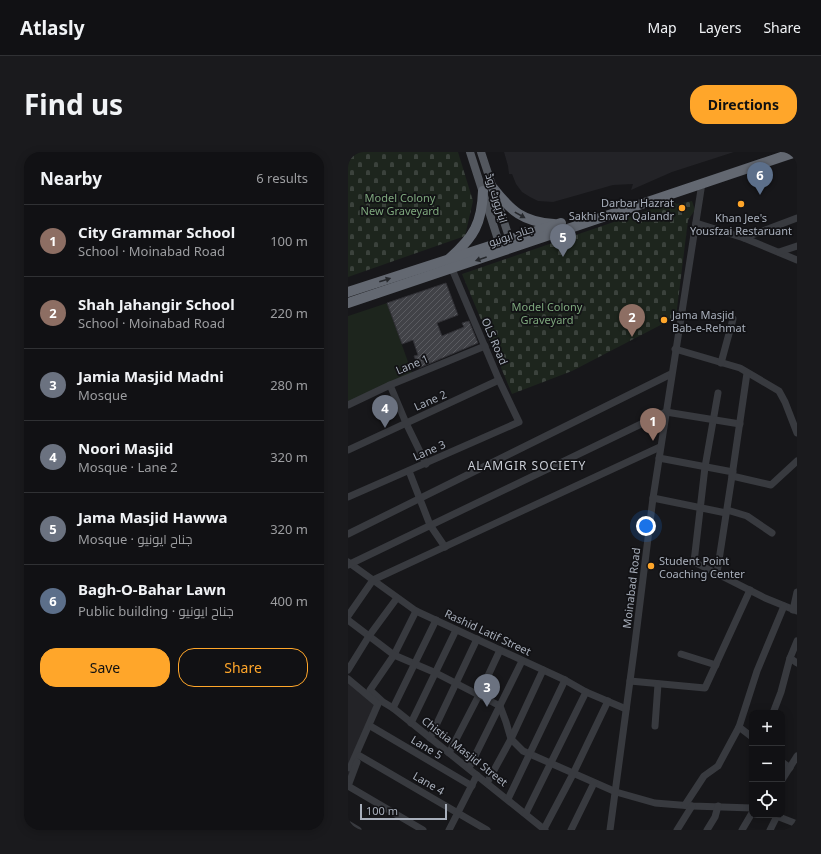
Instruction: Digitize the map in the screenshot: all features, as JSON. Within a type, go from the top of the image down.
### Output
[{"type":"highway","name":"جناح ایونیو","points":[[501,247],[510,240],[776,152]]},
{"type":"highway","name":"جناح ایونیو","points":[[348,303],[501,247],[796,152]]},
{"type":"highway","points":[[449,265],[474,233],[488,190],[520,216],[536,222],[558,224]]},
{"type":"highway","name":"جناح ایونیو","points":[[348,292],[449,265]]},
{"type":"main road","name":"ایئرپورٹ روڈ","points":[[470,152],[510,240]]},
{"type":"main road","name":"ایئرپورٹ روڈ","points":[[481,152],[501,247]]},
{"type":"street","name":"Moinabad Road","points":[[610,830],[660,446],[702,183]]},
{"type":"street","points":[[744,238],[797,218]]},
{"type":"street","points":[[696,223],[744,238],[797,260]]},
{"type":"street","points":[[778,252],[797,246]]},
{"type":"street","name":"OLS Road","points":[[449,265],[519,422]]},
{"type":"street","points":[[721,362],[733,319]]},
{"type":"street","name":"Lane 1","points":[[348,405],[390,385],[485,346]]},
{"type":"street","points":[[675,349],[740,368],[778,391],[785,402],[797,433]]},
{"type":"street","points":[[717,573],[733,474],[746,373]]},
{"type":"street","points":[[348,534],[671,374]]},
{"type":"street","name":"Lane 2","points":[[348,450],[499,380]]},
{"type":"street","points":[[390,385],[426,464]]},
{"type":"street","points":[[718,393],[705,467],[694,562],[750,590],[795,610],[797,592]]},
{"type":"street","points":[[348,563],[666,412],[740,424]]},
{"type":"street","name":"Lane 3","points":[[348,498],[519,422]]},
{"type":"street","points":[[348,616],[373,580],[660,446]]},
{"type":"street","points":[[659,458],[705,467],[771,486],[797,461]]},
{"type":"street","points":[[409,471],[430,525],[445,547]]},
{"type":"street","points":[[653,498],[747,516],[772,534]]},
{"type":"street","name":"Rashid Latif Street","points":[[348,563],[416,611],[565,680],[586,692],[626,709]]},
{"type":"street","points":[[630,680],[703,688],[706,686],[750,590]]},
{"type":"street","points":[[348,670],[369,636],[397,598]]},
{"type":"street","points":[[677,830],[704,776],[718,766],[739,727],[757,672],[784,606]]},
{"type":"street","points":[[394,655],[416,611]]},
{"type":"street","points":[[348,620],[394,655],[436,673],[500,706],[511,740],[523,751],[616,792],[655,803],[689,806],[749,808]]},
{"type":"street","points":[[393,708],[436,620]]},
{"type":"street","points":[[411,723],[456,630]]},
{"type":"street","points":[[430,738],[477,639]]},
{"type":"street","points":[[774,710],[781,692],[790,658],[797,641]]},
{"type":"street","points":[[449,753],[500,650]]},
{"type":"street","points":[[682,654],[716,665]]},
{"type":"street","name":"Chistia Masjid Street","points":[[394,655],[370,690],[382,702],[393,708],[526,813],[545,830]]},
{"type":"street","points":[[790,658],[797,663]]},
{"type":"street","points":[[469,768],[522,660]]},
{"type":"street","points":[[487,783],[511,740],[543,670]]},
{"type":"street","points":[[348,679],[378,704],[349,769]]},
{"type":"street","points":[[508,799],[565,680]]},
{"type":"street","points":[[655,726],[658,684]]},
{"type":"street","points":[[526,813],[586,692]]},
{"type":"street","points":[[545,830],[608,701]]},
{"type":"street","points":[[382,702],[348,786],[423,830]]},
{"type":"street","name":"Lane 5","points":[[372,727],[472,786]]},
{"type":"street","points":[[739,727],[749,735]]},
{"type":"street","name":"Lane 4","points":[[360,756],[487,830]]},
{"type":"street","points":[[785,776],[797,756]]},
{"type":"street","points":[[785,764],[790,768]]},
{"type":"street","points":[[450,830],[477,774]]},
{"type":"street","points":[[571,830],[594,783]]},
{"type":"street","points":[[707,830],[715,817],[718,806]]},
{"type":"street","points":[[742,830],[749,818]]},
{"type":"street","points":[[770,830],[775,818]]},
{"type":"street","points":[[781,818],[797,824]]},
{"type":"street","points":[[348,824],[358,830]]},
{"type":"shaded area","points":[[504,152],[734,152],[672,172],[631,190],[633,184],[613,185],[553,202],[538,201],[522,192],[516,184],[512,174],[509,174]]},
{"type":"shaded area","points":[[348,675],[381,703],[348,781]]},
{"type":"green space","name":"Model Colony New Graveyard","points":[[348,152],[458,152],[473,201],[465,236],[348,277]]},
{"type":"green space","name":"Model Colony Graveyard","points":[[675,201],[676,204],[692,201],[695,210],[688,220],[676,317],[572,371],[512,394],[462,274]]},
{"type":"green space","points":[[387,303],[412,373],[348,402],[348,316]]},
{"type":"building","points":[[446,283],[458,315],[437,323],[442,336],[464,327],[462,323],[469,321],[478,343],[419,368],[414,356],[418,355],[413,340],[402,344],[387,303]]},
{"type":"place","name":"Bagh-O-Bahar Lawn","points":[[760,195]]},
{"type":"place","name":"Khan Jee's Yousfzai Restaruant","points":[[741,204]]},
{"type":"place","name":"Darbar Hazrat Sakhi Srwar Qalandr","points":[[682,208]]},
{"type":"place","name":"Jama Masjid Hawwa","points":[[563,257]]},
{"type":"place","name":"Jama Masjid Bab-e-Rehmat","points":[[664,320]]},
{"type":"place","name":"Shah Jahangir School","points":[[632,337]]},
{"type":"place","name":"Noori Masjid","points":[[385,428]]},
{"type":"place","name":"City Grammar School","points":[[653,441]]},
{"type":"place","name":"Student Point Coaching Center","points":[[651,566]]},
{"type":"place","name":"Jamia Masjid Madni","points":[[487,707]]},
{"type":"district","name":"ALAMGIR SOCIETY","points":[[527,465]]}]
